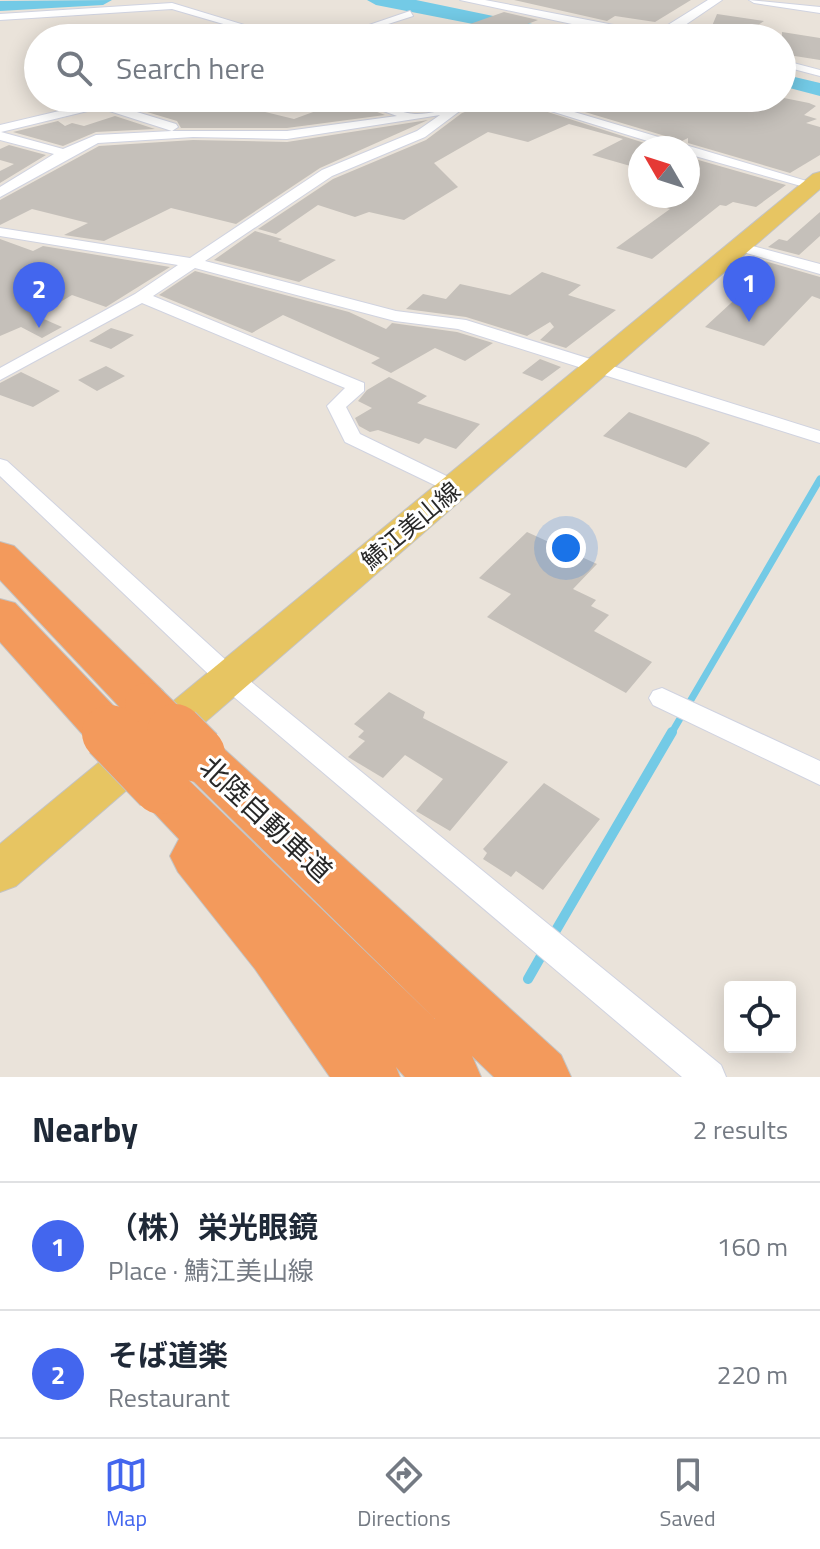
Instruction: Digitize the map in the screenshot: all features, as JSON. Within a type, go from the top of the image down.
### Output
[{"type":"highway","name":"北陸自動車道","points":[[0,555],[118,726]]},
{"type":"highway","name":"北陸自動車道","points":[[0,614],[118,726],[449,1077]]},
{"type":"highway","points":[[0,629],[118,726],[168,778],[275,950],[368,1077]]},
{"type":"highway","name":"北陸自動車道","points":[[168,778],[469,1012],[539,1077]]},
{"type":"highway","points":[[469,1012],[549,1077]]},
{"type":"main road","name":"鯖江美山線","points":[[0,872],[816,182]]},
{"type":"street","points":[[466,0],[587,24]]},
{"type":"street","points":[[679,24],[716,0]]},
{"type":"street","points":[[754,0],[820,10]]},
{"type":"street","points":[[0,17],[136,4],[172,6],[234,24]]},
{"type":"street","points":[[377,24],[410,14]]},
{"type":"street","points":[[796,67],[820,73]]},
{"type":"street","points":[[0,129],[69,112]]},
{"type":"street","points":[[126,112],[193,133]]},
{"type":"street","points":[[397,112],[413,117]]},
{"type":"street","points":[[0,193],[64,153],[96,139],[193,133],[287,135],[443,112]]},
{"type":"street","points":[[0,375],[141,297],[327,173],[421,134],[452,112]]},
{"type":"street","points":[[562,112],[642,136]]},
{"type":"street","points":[[0,136],[64,153]]},
{"type":"street","points":[[700,153],[816,182]]},
{"type":"street","points":[[0,232],[194,263],[395,316],[460,324],[820,437]]},
{"type":"street","points":[[741,247],[820,269]]},
{"type":"street","points":[[141,297],[358,387],[336,406],[352,438],[456,488]]},
{"type":"street","points":[[0,465],[230,679],[709,1077]]},
{"type":"street","points":[[662,698],[820,774]]},
{"type":"building","points":[[514,0],[691,0],[655,22],[615,16],[607,21]]},
{"type":"building","points":[[504,12],[538,20],[528,24],[470,24]]},
{"type":"building","points":[[717,14],[764,21],[760,24],[713,24]]},
{"type":"building","points":[[796,34],[820,38],[820,60],[796,56]]},
{"type":"building","points":[[796,100],[809,103],[816,106],[804,115],[817,119],[806,123],[820,127],[820,155],[790,173],[700,147],[700,136],[665,136],[585,112],[796,112]]},
{"type":"building","points":[[147,112],[265,112],[294,119],[313,112],[377,112],[385,115],[287,128],[181,128],[177,121]]},
{"type":"building","points":[[465,112],[548,112],[628,138],[628,165],[592,155],[623,139],[569,124],[528,142],[488,132],[434,163],[458,187],[404,220],[369,212],[355,217],[318,205],[276,234],[258,229],[333,179],[426,140]]},
{"type":"building","points":[[115,116],[155,129],[96,132],[63,146],[13,132],[58,121],[65,126],[72,123],[84,126]]},
{"type":"building","points":[[428,120],[320,168],[236,224],[171,208],[104,241],[64,235],[88,223],[32,209],[0,225],[0,200],[99,146],[193,140],[287,142]]},
{"type":"building","points":[[9,145],[46,155],[0,183],[0,171],[14,164],[0,160],[0,149]]},
{"type":"building","points":[[700,160],[786,185],[756,207],[733,202],[720,205],[652,259],[616,248],[670,209],[667,208],[700,208]]},
{"type":"building","points":[[820,212],[820,236],[799,255],[768,247],[779,239],[787,241]]},
{"type":"building","points":[[255,231],[336,260],[299,282],[214,260]]},
{"type":"building","points":[[0,239],[33,251],[43,246],[170,267],[106,307],[72,295],[37,316],[62,327],[42,338],[21,327],[0,336]]},
{"type":"building","points":[[754,258],[820,277],[820,299],[812,296],[764,346],[705,327],[756,280],[737,275]]},
{"type":"building","points":[[195,271],[349,312],[386,329],[392,323],[457,332],[493,343],[465,361],[435,348],[391,373],[371,363],[380,358],[283,315],[252,333],[159,295]]},
{"type":"building","points":[[542,272],[581,285],[568,295],[616,310],[566,348],[540,340],[554,327],[550,322],[527,336],[466,317],[406,309],[423,294],[446,299],[460,284],[510,295]]},
{"type":"building","points":[[111,328],[134,335],[111,349],[89,341]]},
{"type":"building","points":[[540,359],[561,367],[542,381],[522,373]]},
{"type":"building","points":[[106,366],[125,376],[97,391],[78,380]]},
{"type":"building","points":[[21,372],[60,391],[33,407],[0,395],[0,383]]},
{"type":"building","points":[[389,377],[427,396],[417,403],[480,424],[456,449],[425,438],[419,444],[378,430],[370,432],[359,426],[355,418],[372,408],[358,401],[367,390]]},
{"type":"building","points":[[629,412],[710,443],[686,468],[603,436]]},
{"type":"building","points":[[527,532],[597,564],[573,589],[596,600],[591,606],[609,615],[594,631],[652,662],[626,693],[487,617],[511,594],[479,578]]},
{"type":"building","points":[[389,692],[425,712],[423,718],[508,762],[450,831],[416,811],[443,779],[405,755],[383,778],[348,757],[365,741],[358,737],[364,731],[354,724]]},
{"type":"building","points":[[544,783],[600,819],[543,890],[516,871],[511,877],[483,859],[487,853],[483,849]]},
{"type":"waterway","points":[[0,6],[103,0]]},
{"type":"waterway","points":[[376,0],[505,24]]},
{"type":"waterway","points":[[796,84],[820,90]]},
{"type":"waterway","points":[[671,734],[820,479]]},
{"type":"waterway","points":[[552,937],[672,732]]},
{"type":"waterway","points":[[528,979],[544,951]]},
{"type":"place","name":"（株）栄光眼鏡","points":[[749,322]]},
{"type":"place","name":"そば道楽","points":[[39,328]]}]
